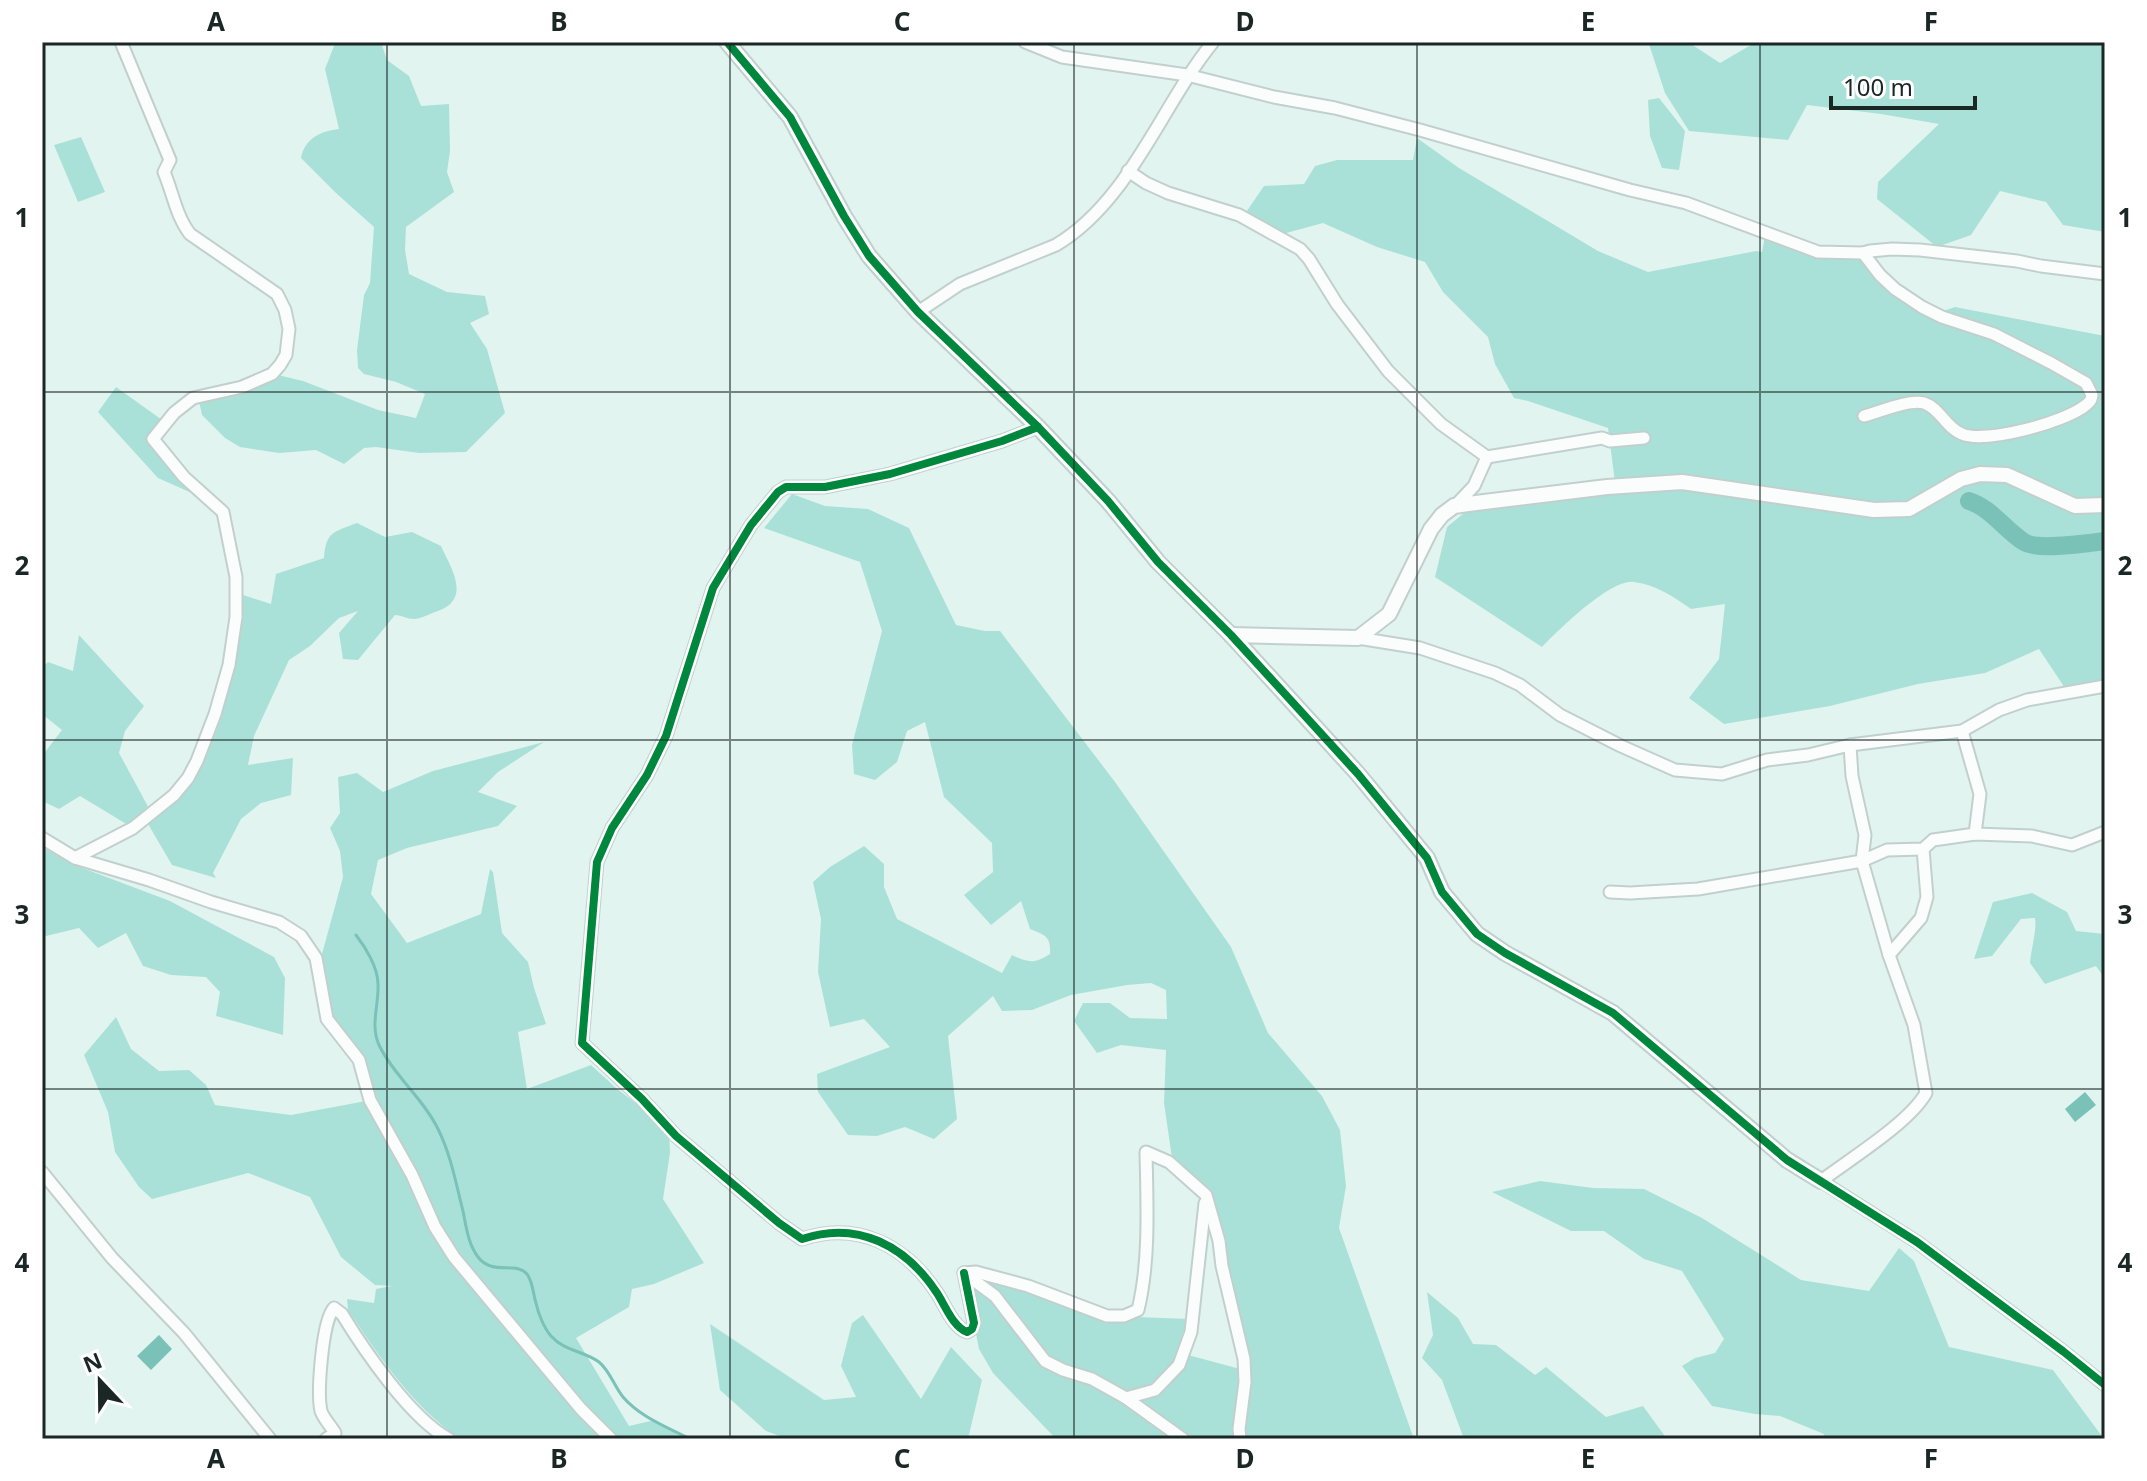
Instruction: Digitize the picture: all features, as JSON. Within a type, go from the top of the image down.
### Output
[{"type":"street","points":[[75,858],[133,828],[174,795],[197,761],[229,665],[236,617],[236,577],[223,512],[184,477],[153,439],[174,413],[193,398],[242,387],[272,374],[286,355],[289,329],[277,294],[190,234],[180,221],[173,191],[164,172],[170,160],[121,42]]},
{"type":"street","points":[[727,42],[790,117],[869,256],[918,312],[1038,427],[1108,501],[1158,562],[1231,635],[1394,815],[1427,858],[1442,892],[1477,934],[1613,1013],[1787,1160],[1917,1242],[2105,1385]]},
{"type":"street","points":[[1025,42],[1062,57],[1187,75],[1364,115],[1686,203],[1818,252],[1920,250],[2105,274]]},
{"type":"street","points":[[918,312],[960,284],[1056,245],[1101,208],[1128,171],[1187,75],[1213,42]]},
{"type":"street","points":[[1128,171],[1168,193],[1239,215],[1300,249],[1388,371],[1441,424],[1487,457],[1602,438],[1610,441],[1644,438]]},
{"type":"street","points":[[1863,253],[1887,282],[1922,307],[1994,334],[2051,363],[2086,383],[2092,395],[2086,406],[2057,420],[2025,430],[1979,437],[1958,433],[1933,408],[1922,402],[1864,416]]},
{"type":"street","points":[[964,1273],[974,1323],[967,1332],[958,1327],[934,1289],[897,1250],[852,1233],[822,1232],[802,1239],[779,1223],[676,1136],[582,1043],[593,891],[597,862],[612,828],[647,775],[666,736],[713,588],[751,525],[778,492],[786,487],[825,487],[890,474],[1002,441],[1038,427]]},
{"type":"street","points":[[1358,638],[1389,614],[1431,529],[1474,486],[1487,457]]},
{"type":"street","points":[[1454,506],[1524,496],[1682,482],[1874,510],[1909,509],[1961,479],[1980,474],[2007,475],[2075,506],[2105,505]]},
{"type":"street","points":[[1231,635],[1358,638],[1420,648],[1495,673],[1520,685],[1560,715],[1675,770],[1722,774],[1767,760],[1850,745],[1962,731],[1999,710],[2027,700],[2105,686]]},
{"type":"street","points":[[1962,731],[1980,794],[1975,834]]},
{"type":"street","points":[[1821,1181],[1898,1124],[1926,1093],[1914,1025],[1889,955],[1862,861],[1865,835],[1852,776],[1850,745]]},
{"type":"street","points":[[1610,892],[1698,889],[1862,861],[1887,850],[1923,849],[1933,840],[1975,834],[2032,836],[2072,845],[2105,832]]},
{"type":"street","points":[[42,838],[75,858],[279,922],[301,936],[316,958],[327,1019],[359,1060],[370,1100],[412,1175],[435,1227],[454,1257],[581,1409],[611,1439]]},
{"type":"street","points":[[1889,955],[1921,918],[1927,897],[1923,849]]},
{"type":"street","points":[[964,1273],[976,1272],[1028,1286],[1107,1316],[1124,1316],[1138,1310],[1144,1286],[1146,1152],[1169,1162],[1206,1195],[1219,1241],[1244,1359],[1240,1439]]},
{"type":"street","points":[[42,1172],[112,1258],[184,1333],[270,1439]]},
{"type":"street","points":[[1126,1398],[1155,1390],[1179,1365],[1191,1332],[1206,1195]]},
{"type":"street","points":[[964,1273],[995,1296],[1045,1361],[1092,1379],[1126,1398],[1183,1439]]},
{"type":"street","points":[[326,1439],[335,1433],[322,1413],[320,1386],[328,1314],[334,1308],[342,1314],[413,1410],[449,1439]]},
{"type":"shaded area","points":[[333,42],[381,42],[387,60],[409,76],[421,106],[449,104],[447,172],[454,192],[406,227],[405,250],[409,274],[447,292],[485,296],[489,314],[470,323],[487,349],[505,413],[466,452],[419,453],[364,448],[344,464],[316,450],[279,453],[240,447],[225,438],[202,415],[199,401],[278,375],[303,381],[378,410],[416,418],[425,394],[364,374],[358,368],[357,350],[364,295],[370,283],[374,227],[301,158],[306,145],[315,137],[339,129],[325,69]]},
{"type":"shaded area","points":[[1688,42],[1720,63],[1756,42],[2105,42],[2105,232],[2063,225],[2046,202],[2000,191],[1971,235],[1937,247],[1877,199],[1878,182],[1939,124],[1807,105],[1788,140],[1689,131],[1665,93],[1649,44]]},
{"type":"shaded area","points":[[1659,98],[1685,131],[1679,170],[1662,168],[1650,136],[1648,100]]},
{"type":"shaded area","points":[[81,137],[105,192],[78,202],[54,145]]},
{"type":"shaded area","points":[[1417,138],[1459,168],[1598,251],[1648,272],[1762,252],[1765,236],[1867,259],[1932,315],[1955,307],[2105,336],[2105,683],[2067,691],[2039,649],[1985,673],[1918,684],[1830,706],[1724,724],[1689,698],[1719,659],[1725,604],[1691,609],[1650,586],[1624,583],[1585,607],[1542,647],[1435,577],[1447,527],[1464,513],[1616,490],[1608,428],[1514,398],[1495,364],[1488,337],[1443,292],[1425,262],[1377,247],[1323,223],[1279,235],[1240,221],[1264,186],[1304,184],[1315,166],[1337,160],[1413,160]]},
{"type":"shaded area","points":[[116,387],[165,422],[153,439],[212,502],[158,478],[98,412]]},
{"type":"shaded area","points":[[792,494],[825,506],[868,509],[909,528],[956,625],[1000,631],[1115,782],[1231,947],[1268,1033],[1322,1096],[1340,1130],[1346,1186],[1339,1228],[1414,1439],[1247,1439],[1241,1381],[1240,1439],[1056,1439],[993,1373],[979,1349],[964,1273],[1111,1321],[1137,1317],[1189,1319],[1177,1352],[1240,1369],[1234,1321],[1209,1206],[1173,1165],[1164,1103],[1166,1050],[1121,1045],[1097,1053],[1074,1021],[1083,1003],[1110,1003],[1130,1018],[1167,1019],[1166,990],[1151,983],[1127,985],[1071,995],[1032,1010],[1002,1011],[993,996],[948,1036],[957,1119],[934,1139],[905,1127],[877,1136],[848,1135],[818,1092],[817,1074],[890,1047],[864,1019],[830,1027],[818,972],[821,919],[813,882],[830,867],[864,846],[884,864],[884,887],[897,919],[1002,973],[1012,955],[1035,961],[1050,954],[1050,948],[1046,937],[1030,929],[1021,901],[991,925],[964,895],[993,872],[992,843],[944,797],[925,722],[907,731],[897,762],[875,780],[854,774],[852,745],[882,631],[860,562],[764,528]]},
{"type":"shaded area","points":[[357,523],[385,537],[412,532],[441,546],[456,582],[454,599],[448,606],[420,618],[395,615],[358,660],[343,659],[339,633],[358,611],[339,618],[310,646],[289,660],[254,736],[248,765],[293,758],[291,795],[261,803],[241,819],[213,873],[216,878],[172,865],[148,824],[180,792],[215,735],[222,716],[239,628],[237,593],[271,604],[276,574],[324,558],[329,537]]},
{"type":"shaded area","points":[[79,635],[144,706],[125,731],[119,753],[152,814],[133,828],[80,796],[59,809],[42,801],[42,756],[62,730],[42,714],[42,668],[48,662],[73,671]]},
{"type":"shaded area","points":[[544,742],[498,772],[478,792],[517,806],[498,826],[407,848],[378,860],[371,894],[407,943],[481,914],[490,869],[502,933],[528,962],[546,1024],[518,1032],[527,1089],[591,1065],[669,1129],[670,1153],[663,1199],[704,1263],[654,1284],[632,1289],[629,1307],[576,1338],[629,1426],[655,1420],[684,1439],[461,1439],[413,1397],[348,1310],[347,1299],[374,1303],[376,1289],[392,1286],[375,1285],[341,1257],[310,1197],[248,1173],[152,1199],[139,1187],[115,1152],[108,1112],[84,1055],[116,1017],[131,1049],[159,1071],[189,1070],[206,1085],[215,1105],[291,1115],[366,1101],[392,1139],[362,1056],[330,1015],[322,954],[343,877],[340,851],[330,828],[340,813],[338,777],[357,773],[383,792],[433,771]]},
{"type":"shaded area","points":[[42,847],[72,864],[170,901],[274,957],[285,978],[283,1035],[216,1016],[220,992],[206,977],[171,975],[143,966],[126,933],[98,948],[79,928],[42,937]]},
{"type":"shaded area","points":[[2032,893],[2067,912],[2076,931],[2105,934],[2105,979],[2096,966],[2045,984],[2030,963],[2035,918],[2021,919],[1992,956],[1974,959],[1993,902]]},
{"type":"shaded area","points":[[2085,1092],[2096,1105],[2075,1122],[2065,1109]]},
{"type":"shaded area","points":[[1540,1181],[1593,1188],[1644,1189],[1702,1218],[1801,1280],[1869,1291],[1899,1248],[1914,1261],[1949,1347],[2053,1370],[2104,1439],[1823,1439],[1824,1434],[1780,1416],[1712,1406],[1682,1366],[1695,1358],[1715,1353],[1724,1339],[1682,1271],[1644,1259],[1604,1231],[1571,1231],[1492,1192]]},
{"type":"shaded area","points":[[1427,1292],[1458,1318],[1473,1344],[1496,1345],[1535,1375],[1546,1367],[1606,1417],[1643,1406],[1667,1439],[1464,1439],[1442,1380],[1422,1358],[1433,1335]]},
{"type":"shaded area","points":[[863,1315],[921,1399],[951,1347],[982,1380],[968,1439],[788,1439],[766,1431],[720,1390],[710,1324],[824,1400],[856,1397],[841,1366],[852,1323]]},
{"type":"shaded area","points":[[159,1335],[172,1349],[151,1370],[137,1356]]},
{"type":"waterway","points":[[1969,501],[2031,545],[2063,546],[2105,541]]},
{"type":"waterway","points":[[356,935],[376,971],[378,992],[375,1022],[379,1045],[392,1067],[425,1107],[443,1139],[468,1235],[478,1257],[490,1266],[522,1270],[527,1274],[540,1316],[551,1336],[562,1345],[599,1362],[623,1397],[637,1410],[690,1439]]},
{"type":"cycle path","points":[[727,42],[790,117],[869,256],[918,312],[1038,427],[1108,501],[1158,562],[1231,635],[1358,774],[1427,858],[1442,892],[1477,934],[1613,1013],[1787,1160],[1917,1242],[2105,1385]]},
{"type":"cycle path","points":[[964,1273],[974,1323],[967,1332],[953,1321],[925,1276],[895,1250],[861,1235],[823,1234],[802,1239],[779,1223],[676,1136],[582,1043],[597,862],[612,828],[647,775],[666,736],[713,588],[751,525],[778,492],[786,487],[825,487],[890,474],[1002,441],[1038,427]]}]
